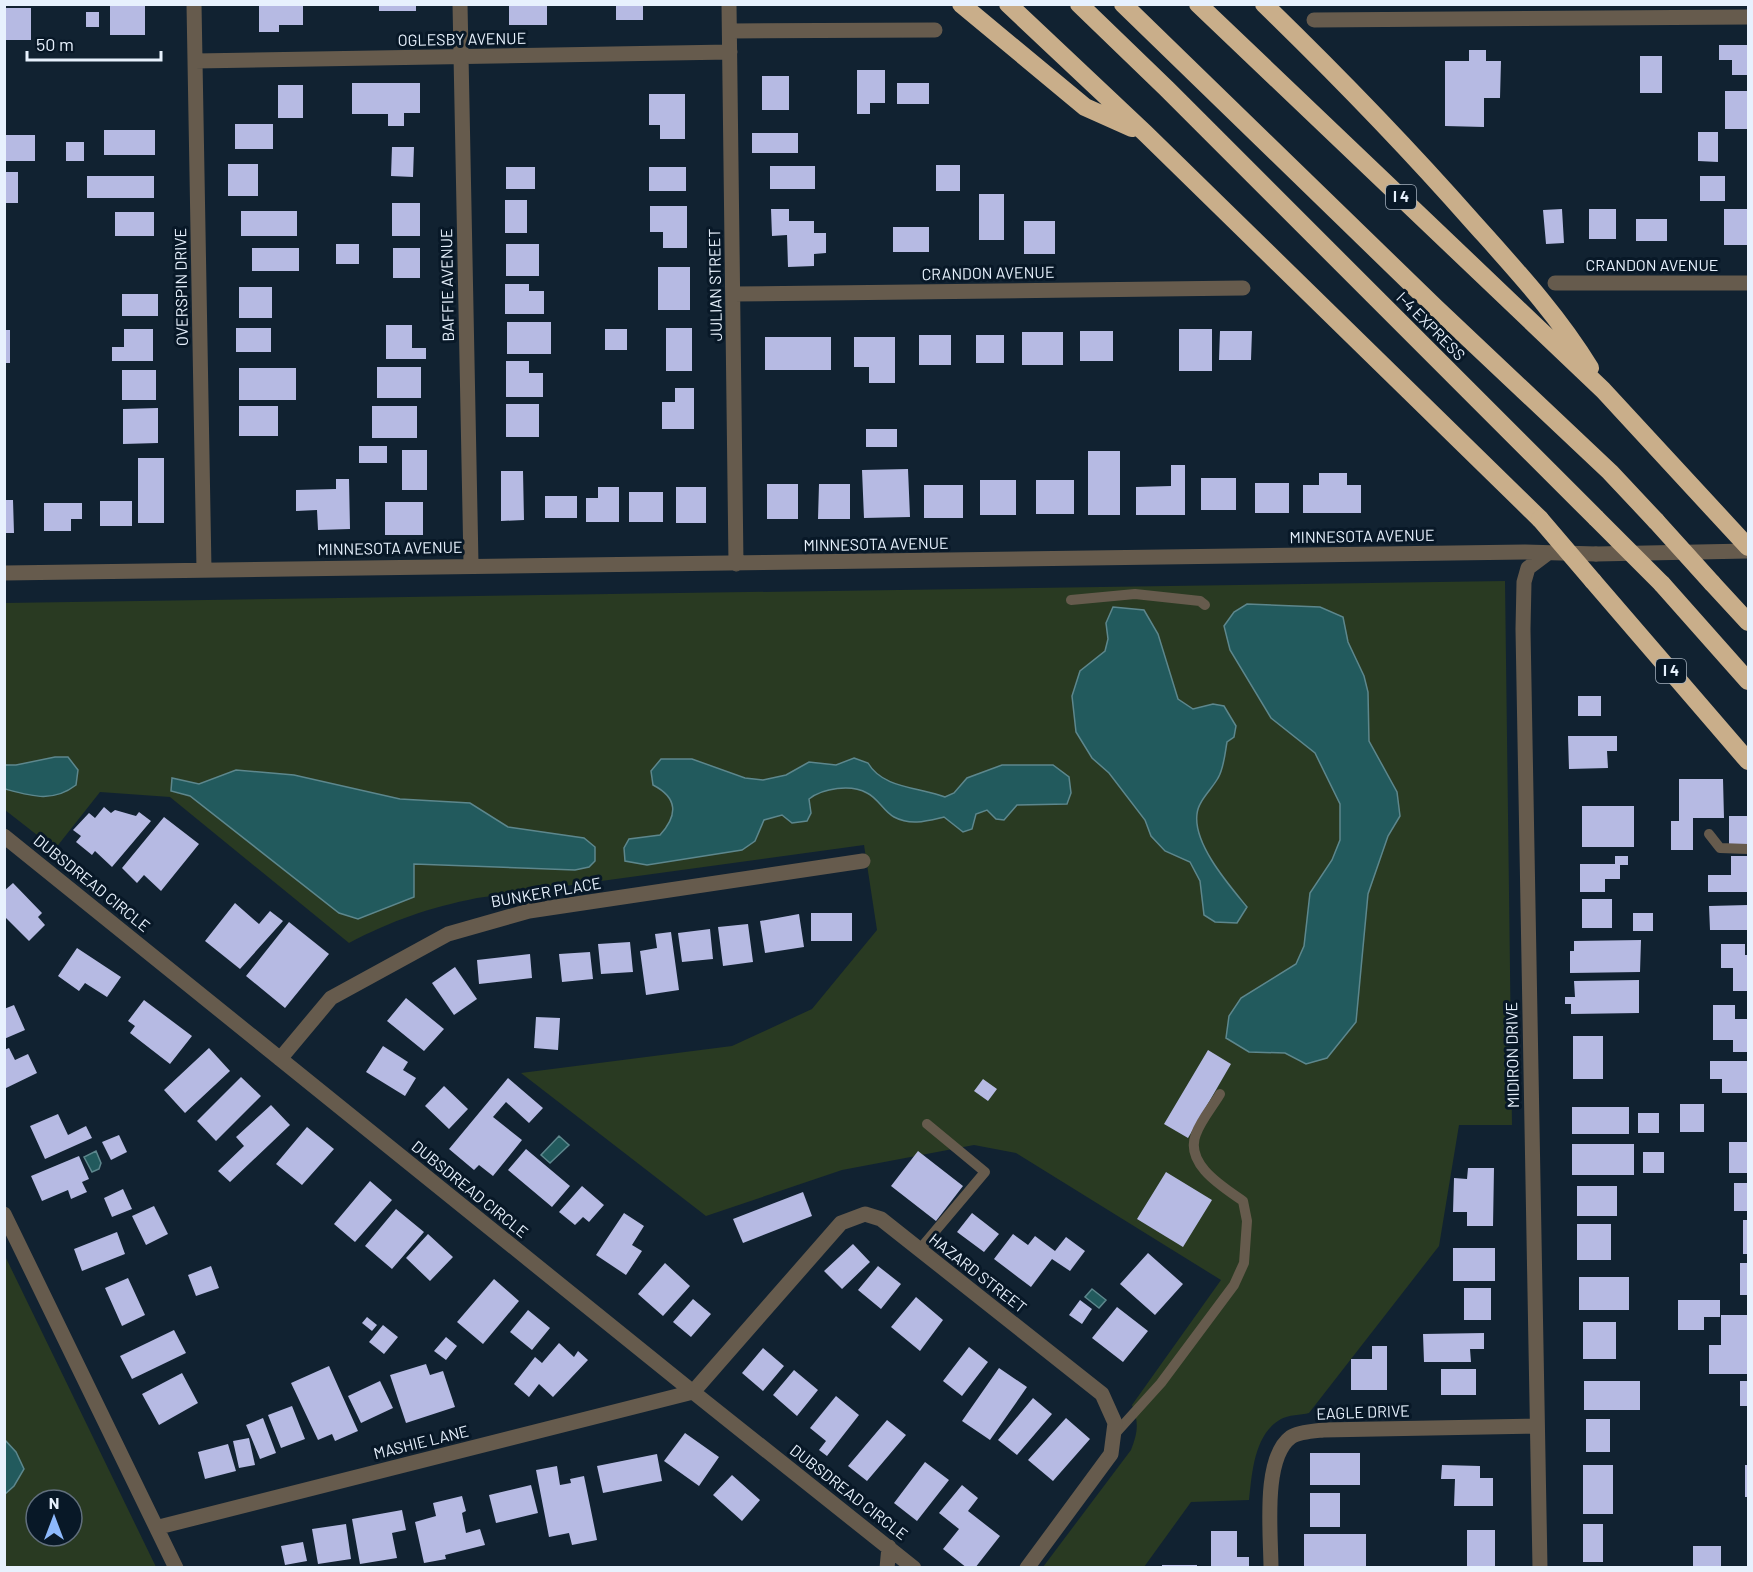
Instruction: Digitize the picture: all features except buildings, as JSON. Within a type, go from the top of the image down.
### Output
[{"type":"highway","points":[[961,4],[1085,107],[1145,133]]},
{"type":"highway","name":"I 4","points":[[1008,4],[1145,133],[1540,519],[1749,761]]},
{"type":"highway","name":"I-4 EXPRESS","points":[[1078,4],[1167,89],[1662,584],[1749,681]]},
{"type":"highway","name":"I-4 EXPRESS","points":[[1123,4],[1280,159],[1610,472],[1749,622]]},
{"type":"highway","name":"I 4","points":[[1198,4],[1603,390],[1749,549]]},
{"type":"highway","points":[[1264,4],[1448,193],[1531,287],[1567,331],[1603,390]]},
{"type":"street","name":"OVERSPIN DRIVE","points":[[194,4],[204,570]]},
{"type":"street","name":"BAFFIE AVENUE","points":[[460,4],[471,564]]},
{"type":"street","name":"JULIAN STREET","points":[[729,4],[736,564]]},
{"type":"street","points":[[1314,20],[1749,17]]},
{"type":"street","points":[[730,31],[935,30]]},
{"type":"street","name":"OGLESBY AVENUE","points":[[195,61],[730,52]]},
{"type":"street","name":"CRANDON AVENUE","points":[[1555,283],[1749,283]]},
{"type":"street","name":"CRANDON AVENUE","points":[[733,294],[1243,288]]},
{"type":"street","name":"MINNESOTA AVENUE","points":[[4,573],[471,564],[736,564],[1596,554],[1749,549]]},
{"type":"street","name":"MIDIRON DRIVE","points":[[1540,1568],[1523,629],[1524,582],[1527,568],[1549,553]]},
{"type":"street","name":"DUBSDREAD CIRCLE","points":[[4,836],[914,1568]]},
{"type":"street","name":"BUNKER PLACE","points":[[280,1059],[331,998],[448,934],[529,912],[863,861]]},
{"type":"street","points":[[4,1214],[159,1527],[176,1568]]},
{"type":"street","name":"HAZARD STREET","points":[[693,1392],[841,1223],[866,1214],[881,1219],[1102,1394],[1115,1423],[1114,1435]]},
{"type":"street","name":"MASHIE LANE","points":[[159,1527],[693,1392]]},
{"type":"street","name":"EAGLE DRIVE","points":[[1271,1568],[1271,1474],[1280,1450],[1291,1436],[1323,1430],[1537,1426]]},
{"type":"street","points":[[1027,1568],[1111,1454],[1114,1435]]},
{"type":"street","points":[[887,1568],[889,1547]]},
{"type":"lane","points":[[1071,600],[1136,594],[1200,601],[1205,605]]},
{"type":"lane","points":[[1709,834],[1720,849],[1749,849]]},
{"type":"lane","points":[[1114,1435],[1161,1383],[1234,1285],[1244,1263],[1247,1221],[1243,1201],[1212,1181],[1195,1153],[1195,1135],[1220,1094]]},
{"type":"lane","points":[[920,1250],[985,1172],[927,1124]]},
{"type":"shaded area","points":[[1505,581],[1512,1125],[1459,1125],[1439,1246],[1309,1413],[1281,1419],[1265,1434],[1256,1455],[1249,1500],[1191,1502],[1144,1567],[1043,1567],[1131,1450],[1137,1427],[1132,1405],[1221,1280],[1016,1153],[974,1145],[842,1170],[706,1216],[521,1073],[732,1046],[812,1009],[877,930],[864,845],[477,898],[411,916],[349,943],[170,797],[100,792],[55,849],[5,810],[5,603]]},
{"type":"shaded area","points":[[1247,604],[1320,607],[1343,617],[1348,642],[1364,676],[1368,692],[1369,741],[1397,792],[1400,816],[1388,836],[1368,894],[1356,1022],[1327,1058],[1306,1064],[1285,1053],[1249,1052],[1226,1038],[1229,1016],[1241,998],[1296,964],[1304,946],[1310,893],[1332,860],[1340,840],[1340,804],[1315,753],[1271,718],[1230,650],[1224,626],[1234,612]]},
{"type":"shaded area","points":[[1113,607],[1144,610],[1158,634],[1178,699],[1193,709],[1213,704],[1224,706],[1236,726],[1234,737],[1227,742],[1220,774],[1198,809],[1197,826],[1206,851],[1214,864],[1247,907],[1237,923],[1215,922],[1204,915],[1200,881],[1190,862],[1165,851],[1151,836],[1145,820],[1109,773],[1092,758],[1076,732],[1072,696],[1080,671],[1105,651],[1108,639],[1106,623]]},
{"type":"shaded area","points":[[68,757],[78,770],[76,785],[67,791],[42,796],[5,789],[5,765]]},
{"type":"shaded area","points":[[854,758],[868,763],[875,772],[892,783],[945,797],[954,793],[967,778],[1002,765],[1053,765],[1069,777],[1071,793],[1067,804],[1017,805],[1004,820],[996,819],[987,810],[976,814],[972,829],[963,832],[944,817],[919,822],[900,820],[890,815],[867,793],[860,790],[837,788],[809,799],[811,813],[807,821],[792,823],[782,815],[764,820],[755,841],[742,850],[647,865],[625,861],[624,848],[629,839],[660,835],[670,821],[673,807],[671,801],[667,795],[653,785],[651,771],[661,759],[692,759],[745,778],[763,780],[786,775],[809,762],[836,765]]},
{"type":"shaded area","points":[[236,770],[294,775],[400,799],[470,803],[508,827],[584,838],[595,847],[595,861],[589,867],[575,870],[414,864],[414,897],[358,919],[339,913],[190,796],[171,791],[172,778],[199,784]]},
{"type":"shaded area","points":[[559,1136],[569,1145],[550,1163],[541,1155]]},
{"type":"shaded area","points":[[96,1151],[101,1163],[99,1169],[92,1172],[84,1157]]},
{"type":"shaded area","points":[[5,1256],[156,1567],[5,1567]]},
{"type":"shaded area","points":[[1092,1289],[1106,1300],[1099,1308],[1085,1297]]},
{"type":"shaded area","points":[[5,1440],[16,1452],[24,1469],[14,1486],[5,1494]]}]
